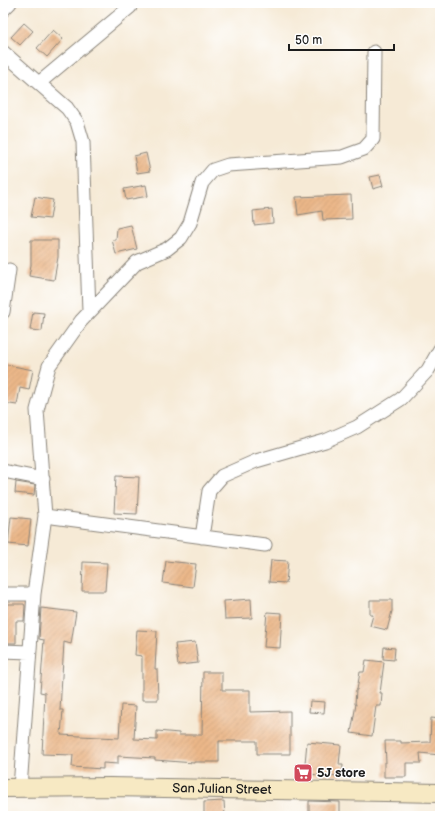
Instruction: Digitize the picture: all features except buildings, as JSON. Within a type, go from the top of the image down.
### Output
[{"type":"street","points":[[3,10],[10,3]]},
{"type":"street","points":[[39,83],[130,7]]},
{"type":"street","points":[[3,52],[67,108],[77,122],[83,142],[89,311]]},
{"type":"street","points":[[11,788],[29,652],[34,594],[45,516],[37,410],[49,366],[89,311],[137,262],[167,249],[181,238],[190,223],[202,183],[213,170],[228,165],[342,157],[364,149],[372,140],[374,52]]},
{"type":"street","points":[[3,312],[9,270]]},
{"type":"street","points":[[202,537],[209,491],[222,476],[256,461],[324,441],[356,428],[401,400],[428,370],[440,349]]},
{"type":"street","points":[[3,471],[43,479]]},
{"type":"street","points":[[45,516],[265,545]]},
{"type":"street","points":[[3,594],[34,594]]},
{"type":"street","points":[[3,651],[29,652]]},
{"type":"street","name":"San Julian Street","points":[[11,788],[110,787],[440,793]]},
{"type":"place","name":"5J store","points":[[303,773]]}]
